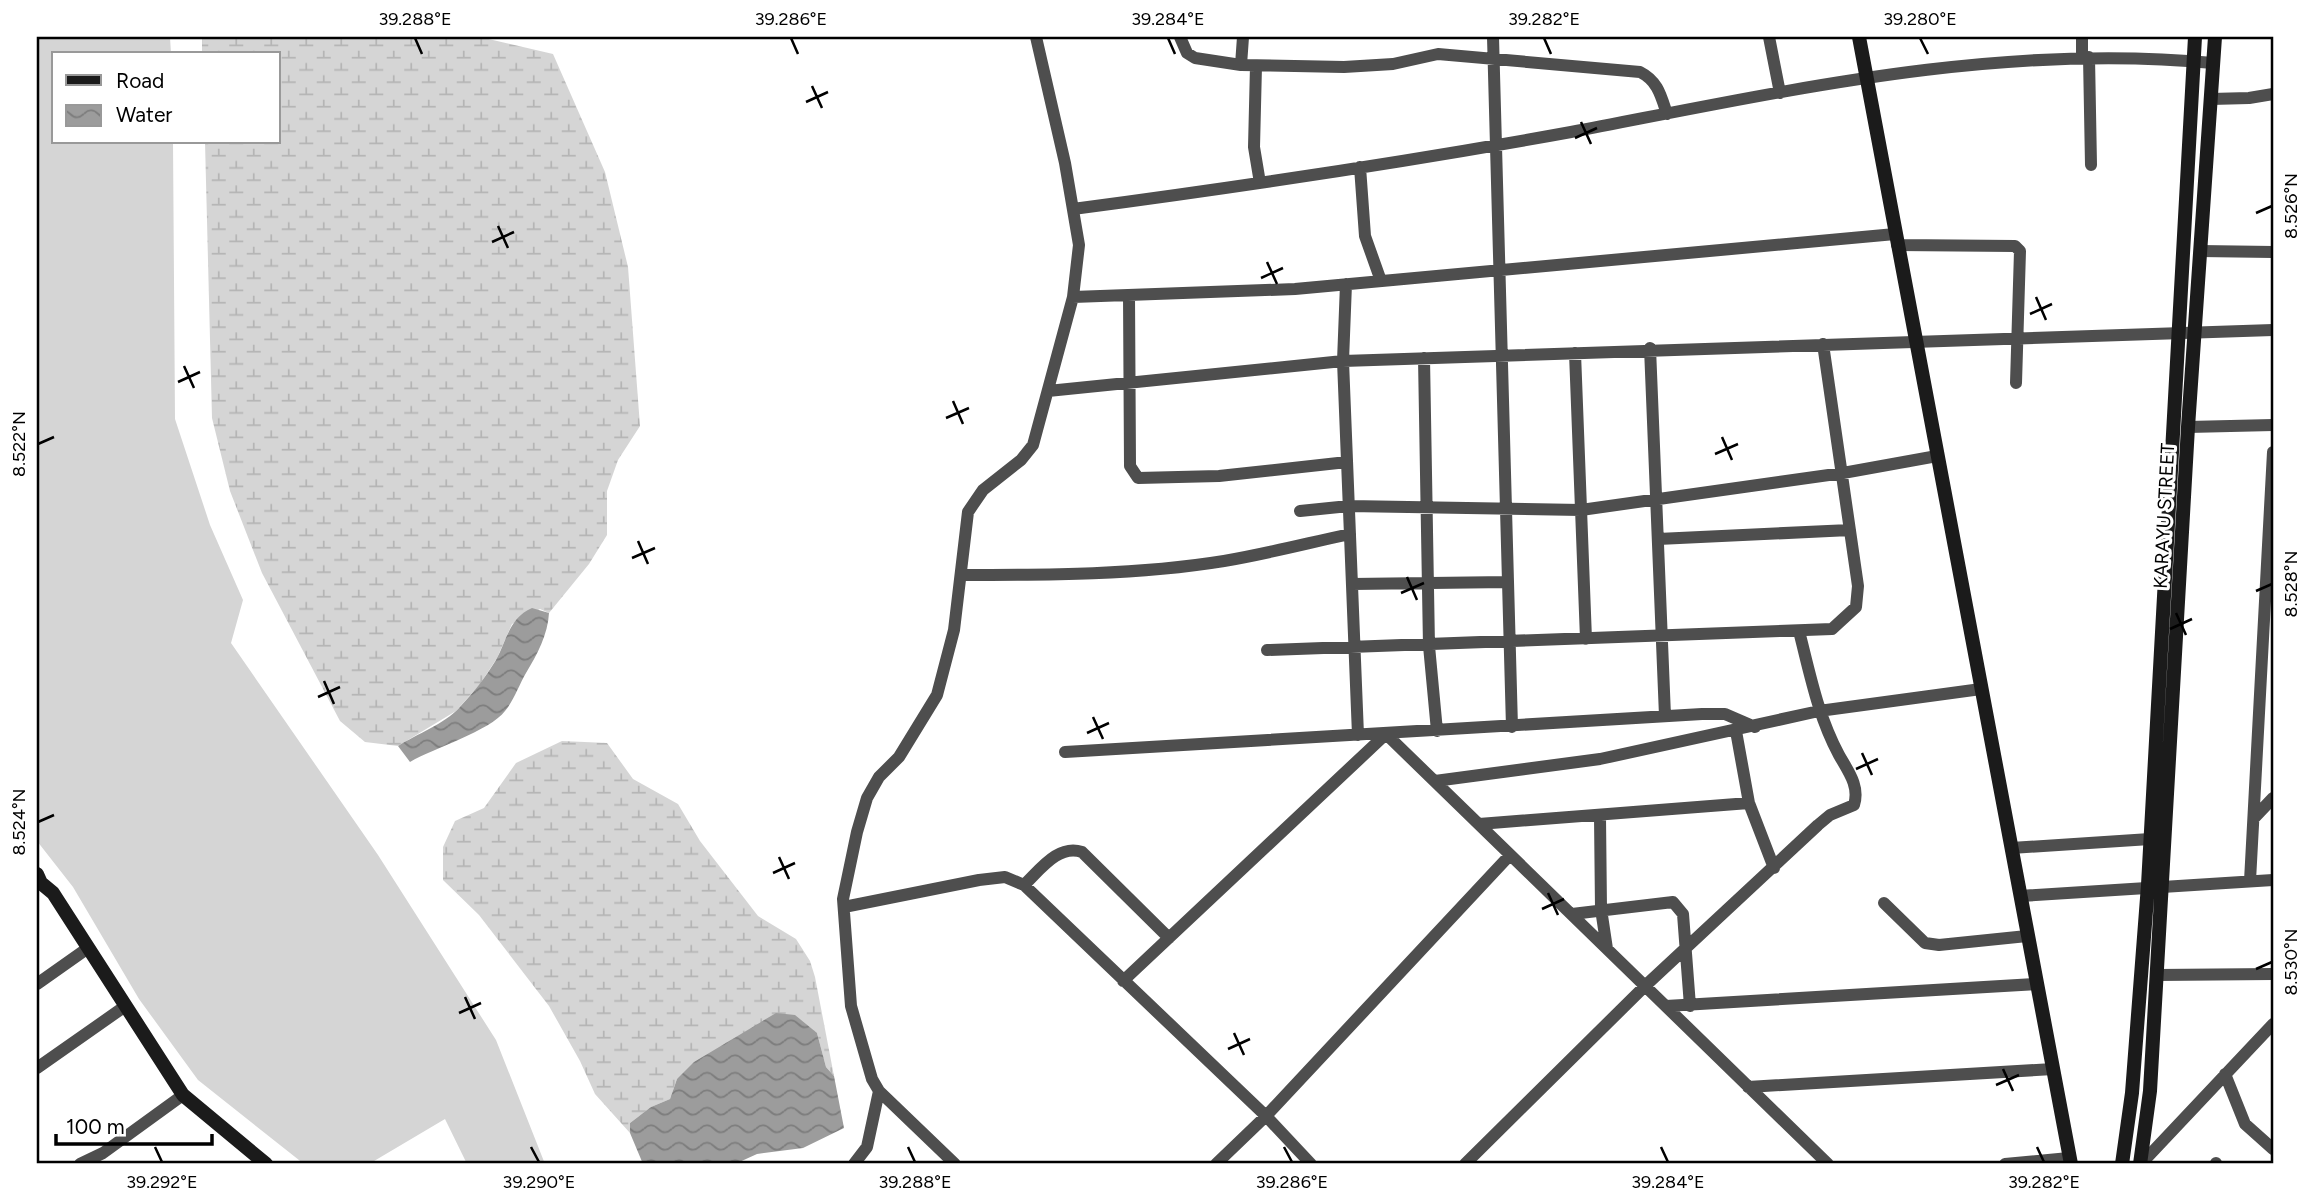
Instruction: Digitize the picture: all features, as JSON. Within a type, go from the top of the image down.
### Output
[{"type":"main road","points":[[1858,37],[2070,1161]]},
{"type":"main road","name":"KARAYU STREET","points":[[2122,1164],[2132,1093],[2148,886],[2195,37]]},
{"type":"main road","name":"KARAYU STREET","points":[[2141,1164],[2150,1091],[2164,884],[2188,427],[2214,37]]},
{"type":"main road","points":[[38,881],[54,893],[124,1007],[183,1094],[266,1164]]},
{"type":"street","points":[[954,1164],[880,1091],[872,1079],[851,1006],[844,907],[857,832],[867,798],[879,777],[899,757],[937,695],[954,629],[968,512],[983,490],[1021,460],[1033,444],[1073,297],[1079,245],[1036,37]]},
{"type":"street","points":[[1241,65],[1243,37]]},
{"type":"street","points":[[1493,37],[1512,727]]},
{"type":"street","points":[[1769,37],[1780,93]]},
{"type":"street","points":[[2082,37],[2086,57],[2091,166]]},
{"type":"street","points":[[1185,40],[1195,58],[1241,65],[1306,68],[1393,64],[1438,54],[1640,72],[1651,77],[1667,114]]},
{"type":"street","points":[[1073,209],[1496,146],[1865,76],[2086,57],[2213,62]]},
{"type":"street","points":[[1256,66],[1254,147],[1259,183]]},
{"type":"street","points":[[2211,99],[2249,99],[2273,94]]},
{"type":"street","points":[[1360,167],[1366,236],[1381,281]]},
{"type":"street","points":[[1073,297],[1346,284],[1896,240],[2015,246],[2021,256],[2016,383]]},
{"type":"street","points":[[2200,251],[2273,252]]},
{"type":"street","points":[[1346,284],[1343,360],[1359,735]]},
{"type":"street","points":[[1129,295],[1130,466],[1138,478],[1219,476],[1347,462]]},
{"type":"street","points":[[1048,391],[1343,360],[2273,330]]},
{"type":"street","points":[[1267,650],[1355,649],[1832,629],[1856,607],[1858,586],[1823,344]]},
{"type":"street","points":[[1650,348],[1665,716]]},
{"type":"street","points":[[1575,352],[1586,639]]},
{"type":"street","points":[[1424,358],[1429,506],[1429,646],[1437,731]]},
{"type":"street","points":[[2188,427],[2273,425]]},
{"type":"street","points":[[2250,881],[2273,452]]},
{"type":"street","points":[[1300,511],[1349,506],[1581,510],[1843,473],[1937,456]]},
{"type":"street","points":[[1658,539],[1850,530]]},
{"type":"street","points":[[961,575],[1075,575],[1224,561],[1350,534]]},
{"type":"street","points":[[1352,584],[1508,582]]},
{"type":"street","points":[[1465,1164],[1645,986],[1830,815],[1854,805],[1857,795],[1854,782],[1819,711],[1799,631]]},
{"type":"street","points":[[1435,781],[1600,759],[1819,711],[1981,689]]},
{"type":"street","points":[[1065,752],[1665,716],[1726,714],[1742,718],[1755,727]]},
{"type":"street","points":[[1736,731],[1749,803],[1774,867]]},
{"type":"street","points":[[1386,734],[1828,1164]]},
{"type":"street","points":[[1123,981],[1386,734]]},
{"type":"street","points":[[2254,818],[2273,798]]},
{"type":"street","points":[[1479,824],[1600,817],[1749,803]]},
{"type":"street","points":[[1600,817],[1601,909],[1607,950]]},
{"type":"street","points":[[2011,848],[2150,839]]},
{"type":"street","points":[[1024,885],[1058,853],[1067,850],[1082,852],[1169,938]]},
{"type":"street","points":[[1216,1164],[1266,1116],[1510,855]]},
{"type":"street","points":[[844,907],[979,880],[1005,877],[1024,885],[1266,1116],[1311,1164]]},
{"type":"street","points":[[2020,896],[2164,884],[2273,880]]},
{"type":"street","points":[[1572,914],[1673,902],[1683,914],[1690,1006]]},
{"type":"street","points":[[1884,903],[1925,943],[1939,946],[2028,936]]},
{"type":"street","points":[[37,984],[88,948]]},
{"type":"street","points":[[2157,975],[2273,974]]},
{"type":"street","points":[[1665,1006],[2036,984]]},
{"type":"street","points":[[37,1068],[124,1007]]},
{"type":"street","points":[[2141,1164],[2273,1024]]},
{"type":"street","points":[[1748,1087],[2053,1069]]},
{"type":"street","points":[[2225,1074],[2245,1124],[2273,1149]]},
{"type":"street","points":[[854,1164],[867,1147],[880,1091]]},
{"type":"street","points":[[80,1164],[107,1158],[183,1094]]},
{"type":"street","points":[[2006,1164],[2070,1161]]},
{"type":"green space","points":[[37,37],[170,37],[171,52],[52,52],[52,144],[173,144],[175,419],[210,525],[243,600],[231,643],[378,855],[496,1040],[545,1164],[467,1164],[445,1119],[369,1164],[304,1164],[198,1080],[139,999],[73,887],[37,841]]},
{"type":"green space","points":[[202,37],[480,37],[553,54],[605,172],[628,267],[640,426],[618,460],[607,491],[607,535],[589,564],[549,613],[540,609],[512,624],[497,658],[480,684],[456,711],[398,746],[365,742],[340,721],[262,573],[230,491],[212,418],[205,144],[280,144],[280,52],[202,52]]},
{"type":"green space","points":[[562,741],[607,743],[633,779],[678,804],[700,841],[758,916],[796,939],[810,961],[815,977],[834,1076],[826,1067],[817,1033],[677,1079],[670,1099],[651,1107],[630,1123],[630,1133],[595,1094],[549,1006],[479,915],[443,880],[443,847],[455,821],[484,808],[516,763]]},
{"type":"water","points":[[532,608],[549,613],[547,629],[538,652],[505,711],[475,732],[410,762],[398,746],[438,724],[459,708],[492,667],[513,624]]},
{"type":"water","points":[[776,1013],[795,1015],[817,1033],[826,1067],[834,1076],[844,1128],[803,1148],[757,1154],[735,1164],[643,1164],[630,1133],[630,1123],[651,1107],[670,1099],[677,1079],[694,1062]]}]
